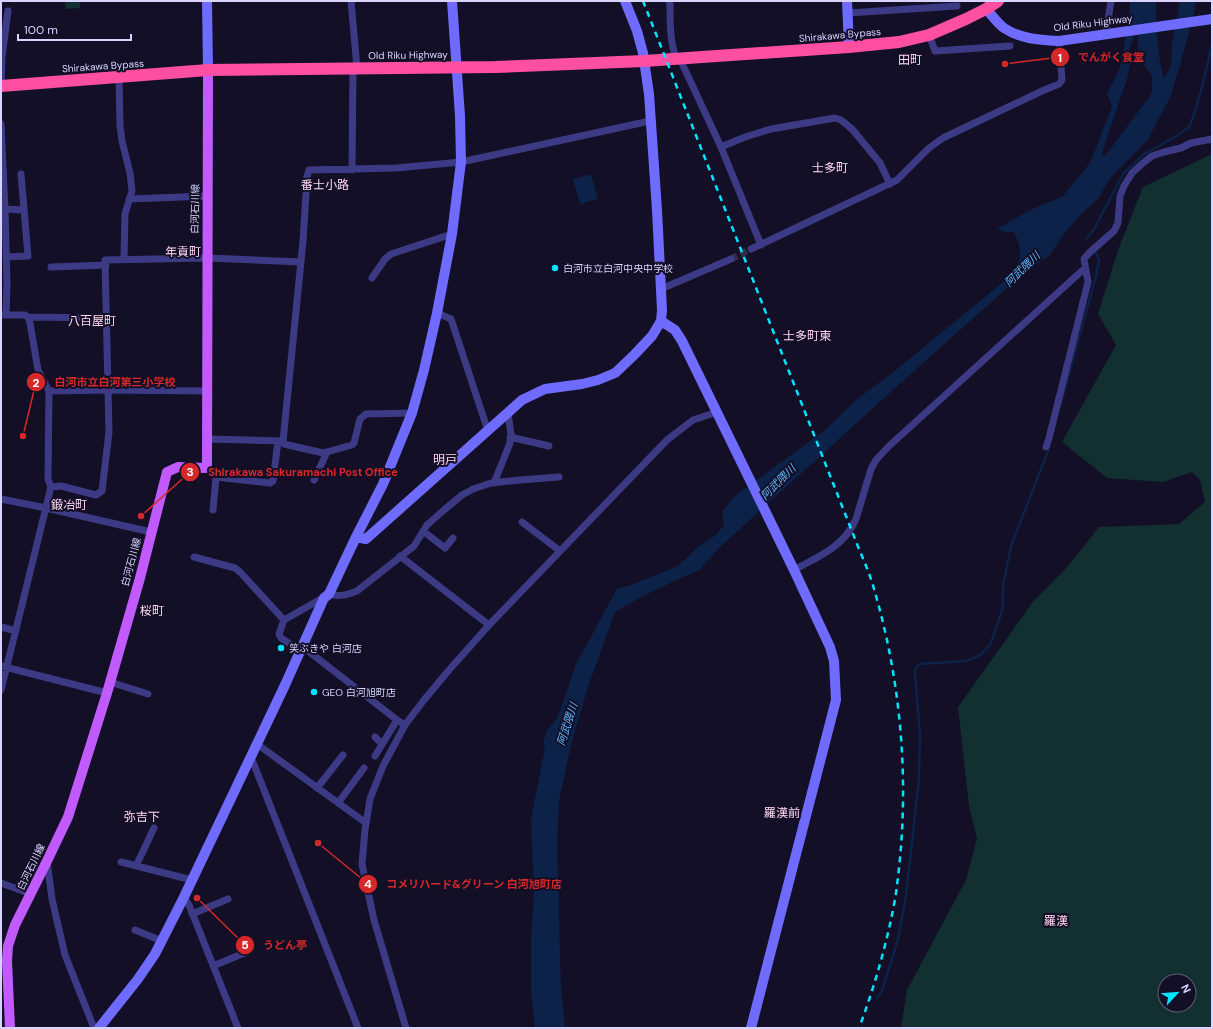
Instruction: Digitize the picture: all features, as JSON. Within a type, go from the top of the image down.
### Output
[{"type":"highway","name":"Shirakawa Bypass","points":[[678,59],[900,42],[929,35],[953,26],[984,5],[998,1]]},
{"type":"highway","name":"Old Riku Highway","points":[[208,70],[494,67],[678,59]]},
{"type":"highway","name":"Shirakawa Bypass","points":[[1,86],[208,70]]},
{"type":"main road","name":"白河石川線","points":[[10,1028],[4,961],[8,946],[15,924],[68,817],[107,693],[140,578],[167,472],[178,467],[207,468],[208,70]]},
{"type":"street","points":[[207,1],[208,70]]},
{"type":"street","points":[[351,1],[355,68],[352,170]]},
{"type":"street","points":[[99,1028],[138,979],[155,954],[251,757],[326,596],[383,484],[412,413],[424,370],[437,313],[452,234],[461,162],[460,116],[452,1]]},
{"type":"street","points":[[356,537],[366,539],[522,400],[545,389],[582,384],[598,380],[615,373],[652,336],[661,321],[657,210],[648,94],[644,61],[637,31],[625,1]]},
{"type":"street","points":[[669,1],[670,30],[673,51],[722,147],[761,245]]},
{"type":"street","points":[[847,1],[849,47]]},
{"type":"street","points":[[1108,34],[1111,1]]},
{"type":"street","name":"Old Riku Highway","points":[[984,5],[1003,27],[1012,33],[1028,38],[1059,41],[1212,19]]},
{"type":"street","points":[[848,13],[957,6]]},
{"type":"street","points":[[1,86],[2,57],[8,11]]},
{"type":"street","points":[[929,35],[935,51],[1010,46]]},
{"type":"street","points":[[751,249],[890,184],[897,180],[929,148],[943,138],[1059,84],[1062,80],[1059,41]]},
{"type":"street","points":[[119,76],[120,126],[130,173],[132,191],[125,214],[124,259]]},
{"type":"street","points":[[722,147],[771,129],[835,118],[841,120],[852,129],[880,162],[890,184]]},
{"type":"street","points":[[207,468],[216,477],[270,484],[273,481],[280,441],[301,262],[309,170],[396,168],[461,162],[650,121]]},
{"type":"street","points":[[1,124],[6,257],[3,315],[25,315],[28,317],[108,318]]},
{"type":"street","points":[[1046,447],[1088,282],[1084,259],[1089,252],[1114,231],[1118,223],[1120,196],[1124,186],[1132,173],[1142,163],[1152,156],[1191,143],[1212,139]]},
{"type":"street","points":[[6,257],[28,256],[21,174]]},
{"type":"street","points":[[129,199],[208,196]]},
{"type":"street","points":[[4,210],[24,210]]},
{"type":"street","points":[[372,278],[384,259],[391,254],[452,234]]},
{"type":"street","points":[[51,487],[61,486],[96,495],[102,491],[109,432],[106,260],[207,258],[301,262]]},
{"type":"street","points":[[661,289],[731,259]]},
{"type":"street","points":[[51,267],[106,265]]},
{"type":"street","points":[[794,570],[833,548],[854,526],[871,469],[876,460],[888,447],[1085,268]]},
{"type":"street","points":[[437,313],[451,319],[488,431]]},
{"type":"street","points":[[1,690],[4,666],[16,631],[51,487],[48,479],[49,391],[38,370],[28,317]]},
{"type":"street","points":[[661,321],[675,330],[682,341],[794,570],[830,647],[834,661],[836,700],[751,1028]]},
{"type":"street","points":[[49,391],[208,391]]},
{"type":"street","points":[[406,1028],[374,920],[362,864],[370,799],[383,766],[405,725],[424,700],[489,625],[667,440],[693,420],[717,412]]},
{"type":"street","points":[[208,439],[280,441],[284,444],[323,453],[352,445],[354,443],[360,419],[366,414],[412,413]]},
{"type":"street","points":[[494,483],[510,443],[508,413]]},
{"type":"street","points":[[510,437],[549,446]]},
{"type":"street","points":[[314,480],[327,452]]},
{"type":"street","points":[[213,510],[216,477]]},
{"type":"street","points":[[405,725],[302,649],[280,638],[279,634],[284,620],[326,596],[337,597],[348,595],[357,591],[414,546],[427,525],[462,495],[494,483],[559,477]]},
{"type":"street","points":[[1,499],[151,532]]},
{"type":"street","points":[[522,522],[560,551]]},
{"type":"street","points":[[424,531],[445,548],[453,538]]},
{"type":"street","points":[[400,556],[489,625]]},
{"type":"street","points":[[194,557],[235,568],[284,620]]},
{"type":"street","points":[[1,627],[16,631]]},
{"type":"street","points":[[4,666],[107,693]]},
{"type":"street","points":[[110,682],[148,694]]},
{"type":"street","points":[[375,756],[397,720]]},
{"type":"street","points":[[375,737],[382,744]]},
{"type":"street","points":[[257,744],[366,823]]},
{"type":"street","points":[[317,788],[343,755]]},
{"type":"street","points":[[251,757],[358,1028]]},
{"type":"street","points":[[338,803],[364,768]]},
{"type":"street","points":[[136,866],[154,828]]},
{"type":"street","points":[[47,861],[52,899],[65,955],[94,1028]]},
{"type":"street","points":[[120,862],[192,880]]},
{"type":"street","points":[[1,883],[31,894]]},
{"type":"street","points":[[184,897],[238,1028]]},
{"type":"street","points":[[192,914],[228,899]]},
{"type":"street","points":[[135,930],[162,940]]},
{"type":"street","points":[[213,966],[249,951]]},
{"type":"green space","points":[[65,1],[80,1],[80,8],[66,9]]},
{"type":"green space","points":[[1212,154],[1212,1028],[901,1028],[907,990],[966,880],[977,838],[969,806],[958,707],[1032,603],[1067,567],[1099,527],[1179,524],[1205,502],[1200,480],[1192,472],[1163,482],[1107,478],[1062,442],[1116,345],[1098,314],[1118,250],[1143,187]]},
{"type":"water","name":"阿武隈川","points":[[1130,1],[1156,1],[1157,40],[1164,79],[1171,65],[1172,44],[1180,1],[1196,1],[1181,62],[1170,98],[1147,141],[1111,177],[1098,199],[1080,215],[1063,235],[1050,255],[1024,273],[904,380],[719,548],[698,571],[641,597],[615,612],[588,687],[572,741],[559,801],[557,840],[561,987],[565,1028],[535,1028],[531,991],[531,939],[534,895],[531,819],[545,748],[543,743],[547,730],[558,717],[576,664],[617,589],[678,566],[699,546],[716,535],[724,525],[722,512],[735,496],[825,430],[857,399],[891,374],[1009,277],[1019,260],[1019,245],[1014,232],[1005,232],[997,229],[1030,210],[1062,197],[1090,163],[1112,107],[1107,94],[1120,68],[1129,19]],"holes":[[[1137,29],[1139,58],[1152,76],[1152,90],[1150,96],[1105,156],[1102,153],[1127,79],[1130,63],[1129,50]]]},
{"type":"water","points":[[591,174],[598,199],[580,204],[573,179]]},
{"type":"waterway","points":[[1086,239],[1093,231],[1123,174],[1143,155],[1189,127],[1203,83],[1212,44]]},
{"type":"waterway","points":[[1060,407],[1096,276],[1099,260],[1096,253]]},
{"type":"waterway","points":[[877,998],[882,991],[898,939],[906,896],[919,779],[920,734],[915,675],[916,667],[920,664],[966,661],[979,656],[990,645],[1003,607],[1003,586],[1011,546],[1050,446]]},
{"type":"tunnel","points":[[731,259],[751,249]]},
{"type":"railway","points":[[643,1],[868,572],[884,625],[897,699],[901,736],[903,773],[901,848],[896,892],[889,929],[882,958],[859,1028]]},
{"type":"place","name":"でんがく食堂","points":[[1005,64]]},
{"type":"place","name":"白河市立白河中央中学校","points":[[555,268]]},
{"type":"place","name":"白河市立白河第三小学校","points":[[23,436]]},
{"type":"place","name":"Shirakawa Sakuramachi Post Office","points":[[141,516]]},
{"type":"place","name":"笑ぶきや 白河店","points":[[281,648]]},
{"type":"place","name":"GEO 白河旭町店","points":[[314,692]]},
{"type":"place","name":"コメリハード&グリーン 白河旭町店","points":[[318,843]]},
{"type":"place","name":"うどん亭","points":[[197,898]]},
{"type":"district","name":"田町","points":[[910,60]]},
{"type":"district","name":"士多町","points":[[830,168]]},
{"type":"district","name":"番士小路","points":[[325,185]]},
{"type":"district","name":"年貢町","points":[[183,252]]},
{"type":"district","name":"八百屋町","points":[[92,321]]},
{"type":"district","name":"士多町東","points":[[807,336]]},
{"type":"district","name":"明戸","points":[[445,460]]},
{"type":"district","name":"鍛冶町","points":[[69,505]]},
{"type":"district","name":"桜町","points":[[152,611]]},
{"type":"district","name":"羅漢前","points":[[782,813]]},
{"type":"district","name":"弥吉下","points":[[142,817]]},
{"type":"district","name":"羅漢","points":[[1056,921]]}]
